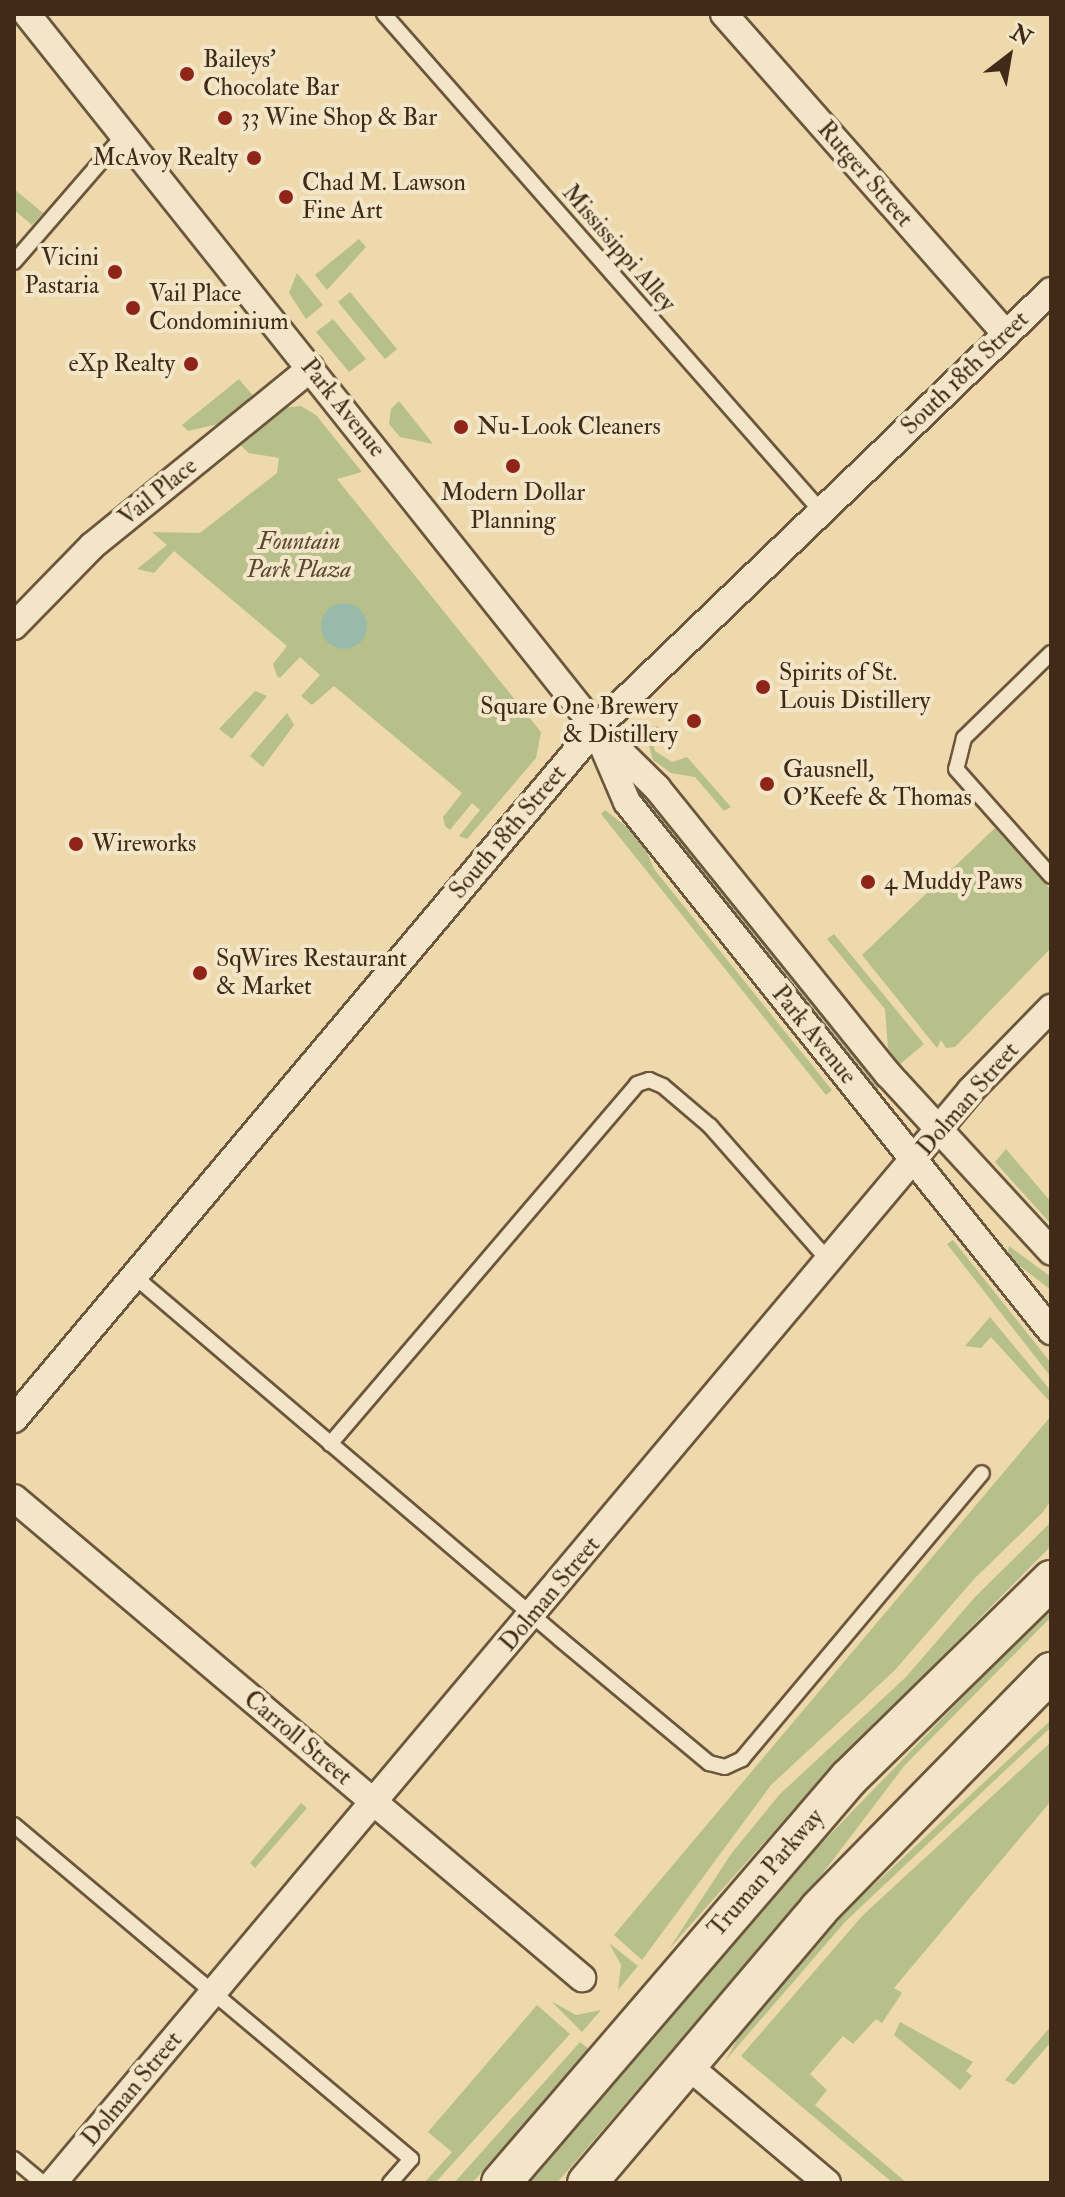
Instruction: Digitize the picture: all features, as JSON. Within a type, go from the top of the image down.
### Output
[{"type":"main road","name":"Truman Parkway","points":[[501,2183],[849,1778],[1051,1580]]},
{"type":"main road","points":[[587,2183],[850,1876],[1051,1672]]},
{"type":"street","name":"Park Avenue","points":[[27,14],[596,728],[657,788],[938,1130],[1051,1251]]},
{"type":"street","name":"Rutger Street","points":[[724,14],[1006,334]]},
{"type":"street","name":"South 18th Street","points":[[14,1419],[596,728],[1051,291]]},
{"type":"street","name":"Vail Place","points":[[14,626],[92,546],[311,368]]},
{"type":"street","name":"Park Avenue","points":[[596,728],[627,802],[1051,1331]]},
{"type":"street","name":"Dolman Street","points":[[53,2183],[916,1160],[938,1130],[1051,1008]]},
{"type":"street","name":"Carroll Street","points":[[14,1498],[582,1978]]},
{"type":"street","points":[[687,2065],[827,2183]]},
{"type":"lane","name":"Mississippi Alley","points":[[384,14],[821,511]]},
{"type":"lane","points":[[14,262],[124,135]]},
{"type":"lane","points":[[1051,653],[964,738],[956,769],[1051,876]]},
{"type":"lane","points":[[330,1444],[637,1084],[649,1080],[663,1086],[710,1126],[830,1262]]},
{"type":"lane","points":[[134,1276],[532,1616],[709,1763],[725,1767],[742,1759],[982,1473]]},
{"type":"lane","points":[[14,1825],[411,2159],[390,2183]]},
{"type":"lane","points":[[14,2159],[43,2183]]},
{"type":"green space","points":[[14,189],[43,213],[32,225],[14,210]]},
{"type":"green space","points":[[359,239],[366,247],[327,290],[315,275]]},
{"type":"green space","points":[[297,273],[323,305],[306,319],[289,293]]},
{"type":"green space","points":[[350,292],[397,349],[385,359],[338,302]]},
{"type":"green space","points":[[333,319],[366,359],[349,372],[316,332]]},
{"type":"green space","points":[[239,379],[255,398],[223,423],[188,431],[182,425]]},
{"type":"green space","points":[[399,401],[433,444],[400,437],[389,424],[391,409]]},
{"type":"green space","name":"Fountain Park Plaza","points":[[301,406],[316,415],[362,472],[337,479],[541,732],[536,758],[467,839],[459,836],[480,810],[472,803],[450,830],[445,826],[443,817],[462,793],[334,686],[312,705],[301,696],[320,675],[300,657],[280,678],[277,676],[273,664],[287,646],[174,551],[154,573],[137,569],[167,545],[152,532],[200,533],[277,473],[279,458],[249,453],[239,444],[280,408]]},
{"type":"green space","points":[[255,691],[267,696],[232,739],[219,729]]},
{"type":"green space","points":[[287,713],[294,725],[263,767],[250,756]]},
{"type":"green space","points":[[657,726],[661,729],[652,742],[655,751],[672,762],[687,757],[731,807],[724,811],[695,777],[671,773],[653,760],[644,729]]},
{"type":"green space","points":[[638,787],[879,1082],[878,1089],[856,1071],[641,801],[634,788]]},
{"type":"green space","points":[[605,810],[641,838],[654,869],[832,1090],[826,1095],[601,814]]},
{"type":"green space","points":[[995,828],[1051,890],[1051,948],[955,1047],[946,1048],[941,1040],[937,1048],[862,955]]},
{"type":"green space","points":[[834,934],[924,1044],[898,1066],[888,1048],[885,1009],[827,939]]},
{"type":"green space","points":[[1006,1149],[1051,1202],[1051,1224],[995,1162]]},
{"type":"green space","points":[[953,1240],[1051,1363],[1051,1377],[947,1244]]},
{"type":"green space","points":[[1009,1246],[1051,1277],[1051,1290],[1007,1256]]},
{"type":"green space","points":[[990,1317],[1051,1391],[1051,1403],[991,1337],[981,1348],[965,1346]]},
{"type":"green space","points":[[1051,1416],[1051,1500],[1043,1512],[974,1579],[895,1670],[771,1785],[642,1960],[614,1935]]},
{"type":"green space","points":[[1051,1522],[1051,1546],[817,1783],[669,1949],[731,1854],[779,1795],[906,1677],[975,1597]]},
{"type":"green space","points":[[1051,1606],[1051,1617],[905,1765],[823,1873],[557,2183],[529,2183],[784,1882]]},
{"type":"green space","points":[[1051,1720],[1051,1727],[845,1922],[725,2061],[744,2028],[850,1907]]},
{"type":"green space","points":[[1051,1742],[1051,1801],[894,1988],[902,1993],[882,2023],[876,2019],[853,2044],[843,2036],[810,2074],[827,2090],[815,2105],[907,2183],[893,2183],[741,2056],[863,1915]]},
{"type":"green space","points":[[301,1803],[307,1808],[255,1868],[250,1863]]},
{"type":"green space","points":[[609,1943],[638,1966],[618,1990],[621,1965]]},
{"type":"green space","points":[[551,2001],[576,2015],[601,2010],[582,2032]]},
{"type":"green space","points":[[537,2005],[570,2034],[435,2183],[424,2183],[452,2152],[428,2132]]},
{"type":"green space","points":[[900,2022],[973,2062],[966,2071],[972,2076],[960,2090],[894,2035]]},
{"type":"green space","points":[[1051,2026],[1051,2042],[1014,2085],[1005,2080]]},
{"type":"green space","points":[[580,2042],[589,2049],[489,2164],[472,2183],[454,2183]]},
{"type":"shaded area","points":[[344,603],[360,610],[367,626],[360,642],[344,649],[328,642],[321,626],[328,610]]},
{"type":"place","name":"Baileys' Chocolate Bar","points":[[187,74]]},
{"type":"place","name":"33 Wine Shop & Bar","points":[[225,118]]},
{"type":"place","name":"McAvoy Realty","points":[[254,158]]},
{"type":"place","name":"Chad M. Lawson Fine Art","points":[[286,197]]},
{"type":"place","name":"Vicini Pastaria","points":[[115,272]]},
{"type":"place","name":"Vail Place Condominium","points":[[133,308]]},
{"type":"place","name":"eXp Realty","points":[[191,364]]},
{"type":"place","name":"Nu-Look Cleaners","points":[[461,427]]},
{"type":"place","name":"Modern Dollar Planning","points":[[513,466]]},
{"type":"place","name":"Spirits of St. Louis Distillery","points":[[763,687]]},
{"type":"place","name":"Square One Brewery & Distillery","points":[[694,721]]},
{"type":"place","name":"Gausnell, O'Keefe & Thomas","points":[[767,784]]},
{"type":"place","name":"Wireworks","points":[[76,844]]},
{"type":"place","name":"4 Muddy Paws","points":[[868,882]]},
{"type":"place","name":"SqWires Restaurant & Market","points":[[200,973]]}]
